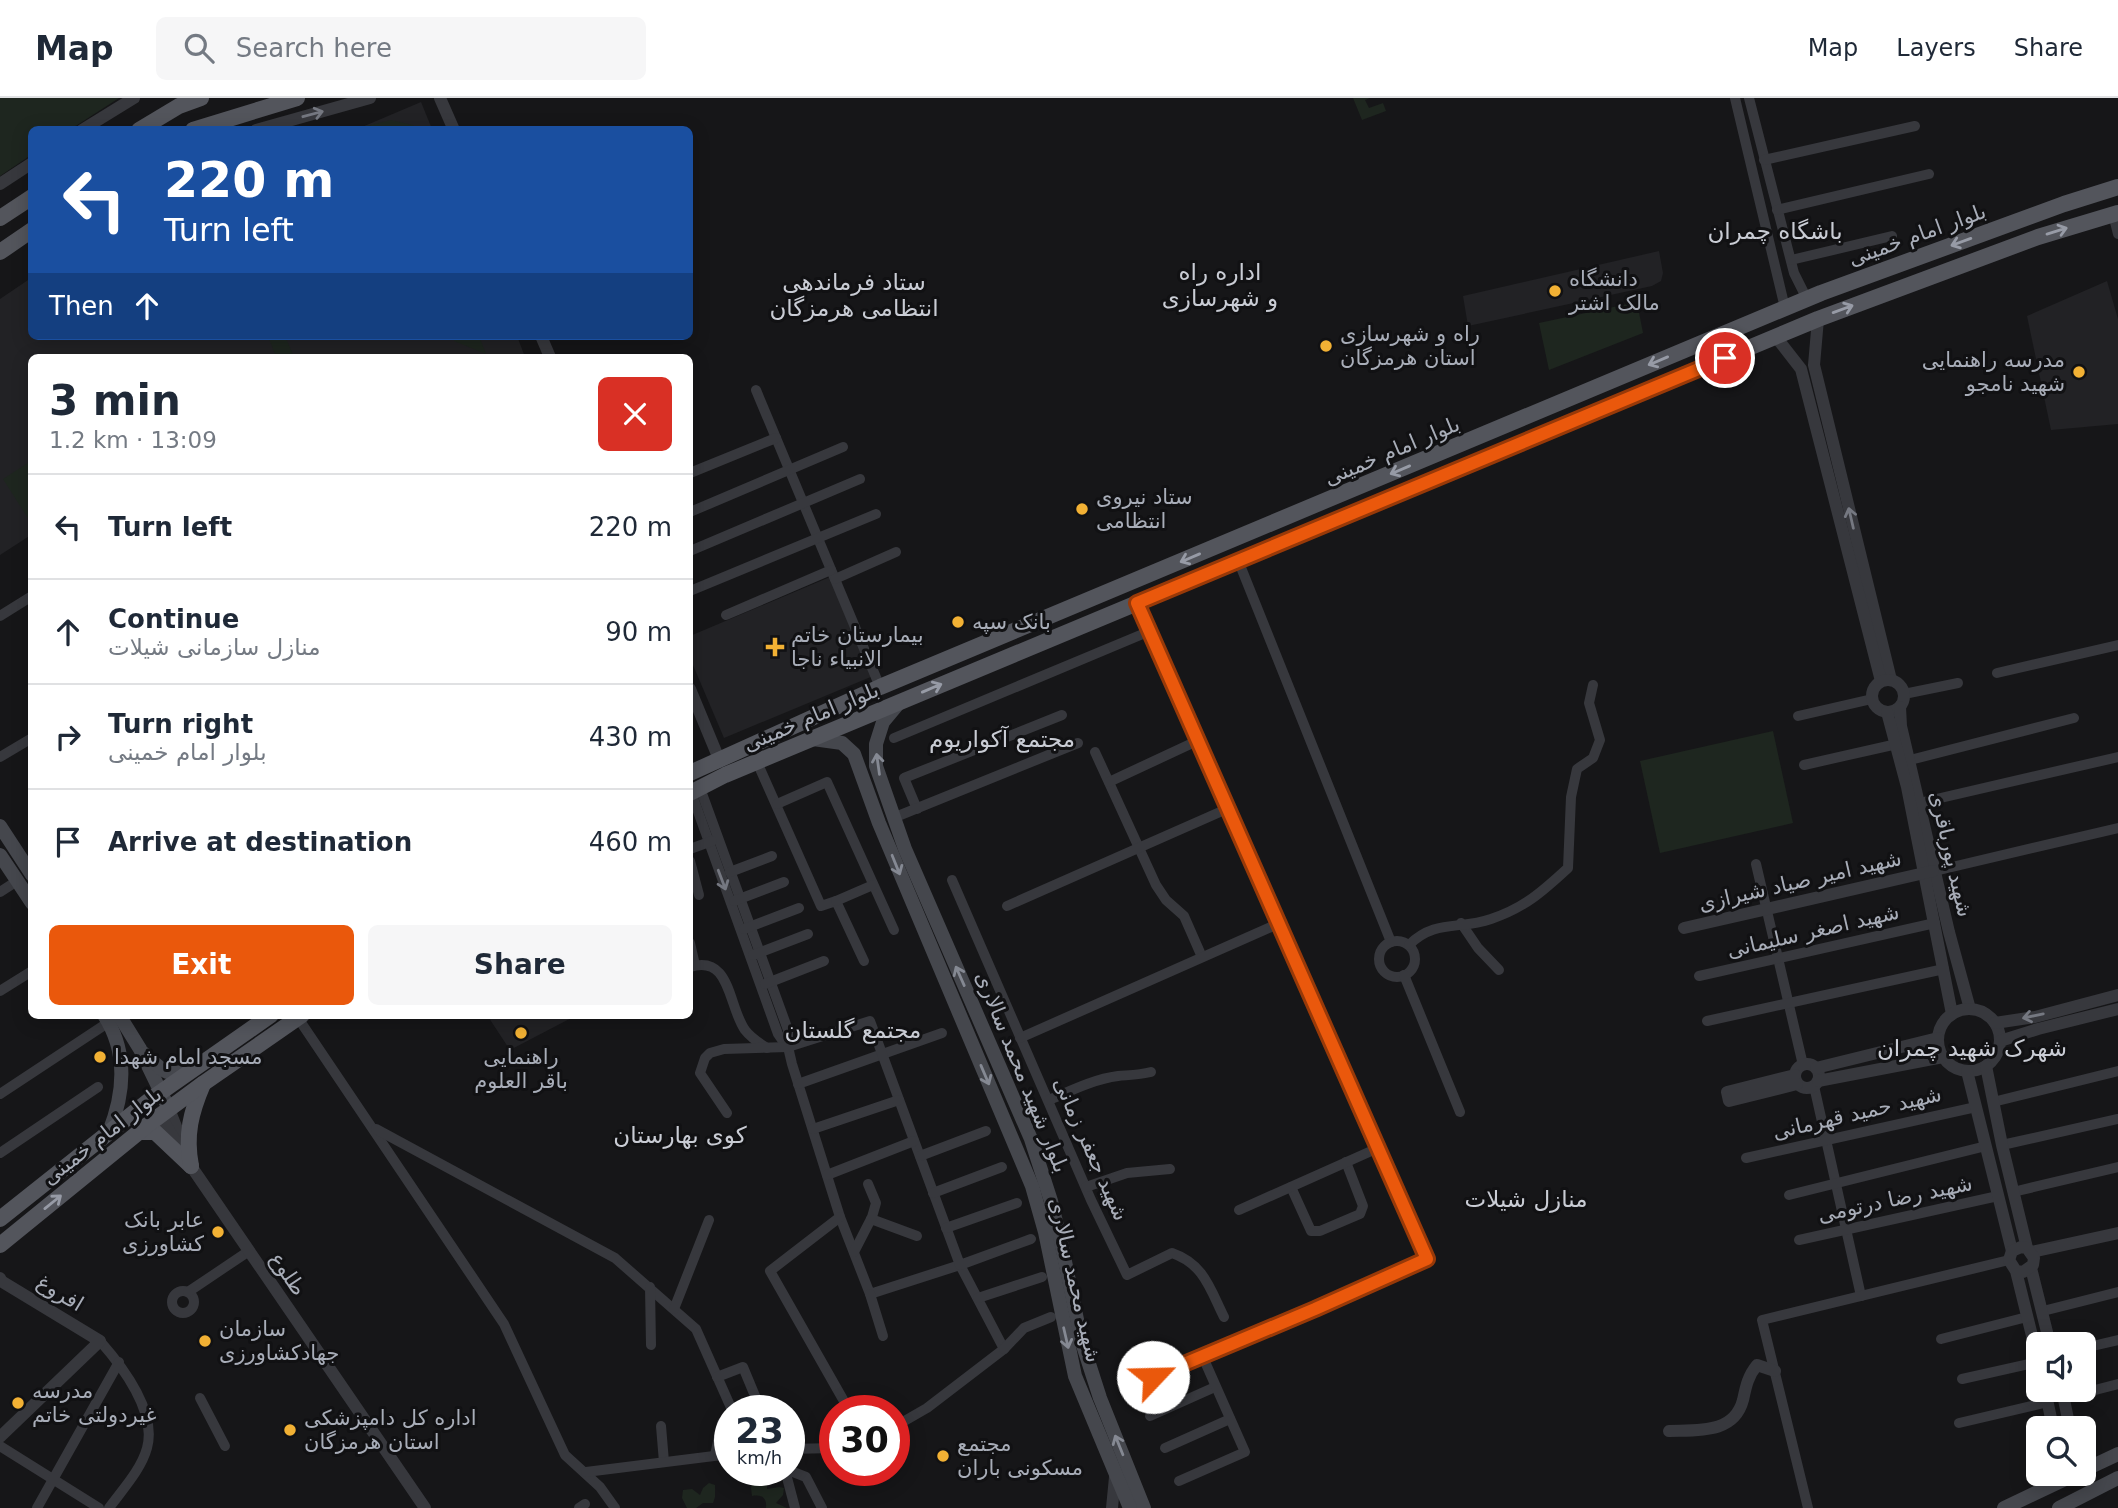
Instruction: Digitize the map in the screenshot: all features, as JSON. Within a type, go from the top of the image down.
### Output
[{"type":"main road","points":[[146,126],[179,106],[201,98]]},
{"type":"main road","points":[[206,126],[297,98]]},
{"type":"main road","name":"بلوار امام خمینی","points":[[693,772],[880,687],[1785,308],[2064,204],[2118,187]]},
{"type":"main road","points":[[0,218],[28,200]]},
{"type":"main road","name":"بلوار امام خمینی","points":[[694,791],[757,762],[1818,318],[2038,237],[2115,213]]},
{"type":"main road","points":[[0,252],[27,235]]},
{"type":"main road","points":[[1462,443],[1472,462]]},
{"type":"main road","name":"بلوار شهید محمد سالاری","points":[[900,702],[883,722],[876,744],[876,766],[886,821],[1031,1139],[1051,1201],[1081,1339],[1100,1398],[1144,1508]]},
{"type":"main road","name":"شهید محمد سالاری","points":[[812,739],[842,743],[854,754],[886,821],[1032,1186],[1045,1231],[1075,1376],[1130,1508]]},
{"type":"main road","points":[[0,826],[28,869]]},
{"type":"main road","points":[[0,855],[28,897]]},
{"type":"main road","points":[[112,1019],[125,1038],[169,1073],[180,1073],[201,1064]]},
{"type":"main road","name":"بلوار امام خمینی","points":[[0,1219],[156,1096],[265,1019]]},
{"type":"main road","name":"بلوار امام خمینی","points":[[0,1245],[165,1112],[296,1019]]},
{"type":"main road","points":[[109,1132],[121,1087],[125,1038]]},
{"type":"main road","points":[[140,1049],[156,1096],[165,1112]]},
{"type":"main road","points":[[191,1166],[187,1147],[188,1127],[192,1109],[204,1083]]},
{"type":"main road","points":[[139,1132],[155,1132],[191,1166]]},
{"type":"main road","points":[[2096,1464],[2118,1454]]},
{"type":"main road","points":[[2059,1508],[2118,1478]]},
{"type":"main road","points":[[2004,1508],[2051,1486]]},
{"type":"street","points":[[88,126],[134,98]]},
{"type":"street","points":[[270,126],[370,98]]},
{"type":"street","points":[[440,98],[452,126]]},
{"type":"street","points":[[1735,98],[1785,308]]},
{"type":"street","points":[[1749,98],[1791,260],[1807,299]]},
{"type":"street","points":[[1741,121],[1754,118]]},
{"type":"street","points":[[1764,160],[1915,126]]},
{"type":"street","points":[[0,184],[28,166]]},
{"type":"street","points":[[1755,177],[1768,174]]},
{"type":"street","points":[[1777,210],[1929,174]]},
{"type":"street","points":[[2115,213],[2118,234]]},
{"type":"street","points":[[1791,260],[1892,236]]},
{"type":"street","points":[[1772,250],[1787,246]]},
{"type":"street","points":[[1818,318],[1814,365],[1820,415],[1886,681]]},
{"type":"street","points":[[1776,337],[1801,369],[1820,415]]},
{"type":"street","points":[[756,390],[880,687]]},
{"type":"street","points":[[693,472],[776,438]]},
{"type":"street","points":[[693,511],[843,447]]},
{"type":"street","points":[[693,550],[860,479]]},
{"type":"street","points":[[693,590],[876,514]]},
{"type":"street","points":[[726,615],[896,552]]},
{"type":"street","points":[[1238,560],[1391,942]]},
{"type":"street","points":[[0,616],[28,598]]},
{"type":"street","points":[[1128,1388],[1427,1259],[1137,603]]},
{"type":"street","points":[[894,738],[1150,631]]},
{"type":"street","points":[[1997,673],[2118,645]]},
{"type":"street","points":[[1886,681],[1902,688],[1904,694],[1900,707],[1887,712],[1880,710],[1872,699],[1872,692],[1886,681]]},
{"type":"street","points":[[1904,694],[1958,682]]},
{"type":"street","points":[[1409,945],[1419,935],[1438,927],[1487,920],[1520,908],[1536,898],[1568,868],[1571,797],[1577,769],[1593,758],[1600,740],[1589,703],[1593,685]]},
{"type":"street","points":[[693,696],[719,759]]},
{"type":"street","points":[[1798,716],[1872,699]]},
{"type":"street","name":"شهید پورباقری","points":[[1900,707],[1901,726],[1919,803],[1941,930],[1952,1014]]},
{"type":"street","name":"شهید پورباقری","points":[[1887,712],[1930,871]]},
{"type":"street","points":[[916,809],[904,778],[1062,715]]},
{"type":"street","points":[[1910,760],[2074,718]]},
{"type":"street","points":[[0,757],[28,740]]},
{"type":"street","points":[[1109,782],[1199,740]]},
{"type":"street","points":[[886,821],[1078,743]]},
{"type":"street","points":[[1804,765],[1897,744]]},
{"type":"street","points":[[1095,752],[1161,893],[1186,920],[1202,957]]},
{"type":"street","points":[[1919,803],[2118,757]]},
{"type":"street","points":[[757,762],[821,906],[873,885]]},
{"type":"street","points":[[777,804],[827,782],[894,930]]},
{"type":"street","points":[[694,791],[766,984],[778,1034],[788,1047],[840,1217],[883,1336]]},
{"type":"street","points":[[1007,906],[1229,808]]},
{"type":"street","points":[[1930,871],[2118,828]]},
{"type":"street","points":[[693,848],[713,840]]},
{"type":"street","points":[[713,840],[730,872],[735,901]]},
{"type":"street","points":[[730,872],[772,856]]},
{"type":"street","points":[[1756,864],[1807,1076],[1826,1139],[1861,1296]]},
{"type":"street","name":"شهید امیر صیاد شیرازی","points":[[1684,928],[1930,871]]},
{"type":"street","points":[[693,872],[699,895]]},
{"type":"street","name":"شهید جعفر زمانی","points":[[952,880],[1127,1275],[1172,1253],[1187,1258],[1201,1271],[1224,1317]]},
{"type":"street","points":[[0,892],[17,881]]},
{"type":"street","points":[[735,901],[784,882]]},
{"type":"street","points":[[836,901],[864,961]]},
{"type":"street","points":[[746,929],[799,908]]},
{"type":"street","points":[[1020,1038],[1280,923]]},
{"type":"street","points":[[1461,923],[1499,970]]},
{"type":"street","name":"شهید پورباقری","points":[[1941,930],[1970,1009]]},
{"type":"street","name":"شهید اصغر سلیمانی","points":[[1699,976],[1779,958],[1941,930]]},
{"type":"street","points":[[755,955],[808,934]]},
{"type":"street","points":[[1391,942],[1409,945],[1415,961],[1409,972],[1393,976],[1380,965],[1382,948],[1391,942]]},
{"type":"street","points":[[766,984],[824,961]]},
{"type":"street","points":[[693,966],[708,964],[718,970],[745,1030],[767,1048]]},
{"type":"street","points":[[1707,1021],[1944,969]]},
{"type":"street","points":[[0,991],[28,974]]},
{"type":"street","points":[[1404,975],[1460,1112]]},
{"type":"street","points":[[1995,1023],[2035,1017],[2118,995]]},
{"type":"street","points":[[2071,1007],[2075,1020]]},
{"type":"street","points":[[1970,1009],[1989,1016],[1995,1023],[2000,1041],[1993,1059],[1986,1066],[1967,1071],[1958,1069],[1943,1057],[1938,1038],[1940,1028],[1952,1014],[1970,1009]]},
{"type":"street","points":[[2000,1041],[2118,1009]]},
{"type":"street","points":[[0,1094],[108,1019]]},
{"type":"street","points":[[302,1019],[504,1324],[565,1455],[586,1472],[615,1508]]},
{"type":"street","points":[[727,1113],[700,1073],[705,1058],[710,1053],[724,1049],[788,1047],[870,1021],[960,1265],[1004,1349]]},
{"type":"street","points":[[799,1084],[942,1033]]},
{"type":"street","points":[[1877,1062],[1938,1038]]},
{"type":"street","points":[[1807,1076],[1877,1062],[1943,1057]]},
{"type":"street","points":[[1986,1066],[2013,1192],[2034,1258],[2031,1268],[2048,1332]]},
{"type":"street","points":[[1967,1071],[2031,1331],[2047,1327]]},
{"type":"street","points":[[1993,1102],[2118,1071]]},
{"type":"street","points":[[1049,1100],[1088,1084],[1117,1076],[1131,1077],[1151,1072]]},
{"type":"street","points":[[0,1153],[98,1087]]},
{"type":"street","points":[[813,1129],[900,1100]]},
{"type":"street","name":"شهید حمید قهرمانی","points":[[1746,1158],[1976,1107]]},
{"type":"street","name":"طلوع","points":[[165,1112],[191,1166],[425,1508]]},
{"type":"street","points":[[1789,1195],[1986,1146],[2118,1119]]},
{"type":"street","points":[[372,1127],[615,1258],[696,1329],[725,1395]]},
{"type":"street","points":[[920,1156],[986,1131]]},
{"type":"street","points":[[827,1175],[914,1141]]},
{"type":"street","points":[[1239,1210],[1378,1147]]},
{"type":"street","points":[[1291,1187],[1311,1231],[1320,1231],[1360,1214],[1363,1206],[1346,1162]]},
{"type":"street","points":[[933,1193],[1002,1167]]},
{"type":"street","points":[[1998,1196],[2118,1167]]},
{"type":"street","points":[[1086,1187],[1127,1172],[1170,1169]]},
{"type":"street","points":[[854,1252],[872,1219],[876,1203],[868,1184]]},
{"type":"street","name":"شهید رضا درتومی","points":[[1800,1240],[1998,1196]]},
{"type":"street","points":[[946,1228],[1017,1203]]},
{"type":"street","points":[[840,1217],[770,1271],[840,1395]]},
{"type":"street","points":[[872,1219],[917,1236]]},
{"type":"street","points":[[674,1309],[709,1220]]},
{"type":"street","points":[[1808,1508],[1762,1320],[2012,1260],[2021,1247],[2030,1250],[2118,1233]]},
{"type":"street","points":[[870,1294],[1031,1240]]},
{"type":"street","points":[[188,1292],[249,1251]]},
{"type":"street","points":[[2012,1260],[2022,1272],[2031,1268]]},
{"type":"street","points":[[978,1298],[1042,1278]]},
{"type":"street","name":"افروغ","points":[[0,1280],[100,1341]]},
{"type":"street","points":[[650,1287],[651,1345]]},
{"type":"street","points":[[2043,1311],[2118,1292]]},
{"type":"street","points":[[910,1418],[927,1408],[1004,1349],[1024,1328],[1051,1317]]},
{"type":"street","points":[[1941,1339],[2027,1317]]},
{"type":"street","points":[[2096,1345],[2118,1340]]},
{"type":"street","points":[[0,1437],[100,1341],[119,1362],[138,1395],[148,1426],[147,1448],[134,1474],[109,1508]]},
{"type":"street","points":[[1179,1481],[1245,1452],[1202,1355]]},
{"type":"street","points":[[37,1508],[119,1362]]},
{"type":"street","points":[[1669,1431],[1702,1430],[1727,1424],[1740,1414],[1749,1375],[1757,1365],[1774,1371]]},
{"type":"street","points":[[1962,1380],[2026,1366]]},
{"type":"street","points":[[717,1377],[743,1367],[755,1395]]},
{"type":"street","points":[[2096,1388],[2118,1384]]},
{"type":"street","points":[[1150,1416],[1215,1387]]},
{"type":"street","points":[[200,1398],[225,1446]]},
{"type":"street","points":[[1959,1423],[2027,1402]]},
{"type":"street","points":[[2048,1402],[2052,1423],[2060,1424],[2068,1419],[2065,1402]]},
{"type":"street","points":[[1166,1448],[1230,1419]]},
{"type":"street","points":[[661,1426],[664,1462]]},
{"type":"street","points":[[0,1446],[99,1508]]},
{"type":"street","points":[[586,1472],[714,1455]]},
{"type":"street","points":[[1112,1508],[1116,1490],[1115,1474]]},
{"type":"street","points":[[805,1477],[822,1508]]},
{"type":"street","points":[[790,1486],[794,1508]]},
{"type":"shaded area","points":[[0,98],[119,98],[76,126],[28,126],[28,157],[0,176]]},
{"type":"shaded area","points":[[1353,98],[1370,98],[1365,100],[1369,108],[1383,103],[1386,111],[1362,120]]},
{"type":"shaded area","points":[[421,102],[431,126],[364,126]]},
{"type":"shaded area","points":[[391,120],[414,126],[366,126]]},
{"type":"shaded area","name":"دانشگاه مالک اشتر","points":[[1659,251],[1663,273],[1661,281],[1652,286],[1468,326],[1463,296]]},
{"type":"shaded area","points":[[28,280],[28,340],[519,340],[524,354],[28,354],[28,537],[0,555],[0,299]]},
{"type":"shaded area","name":"مدرسه راهنمایی شهید نامجو","points":[[2107,281],[2118,319],[2118,424],[2051,430],[2027,316]]},
{"type":"shaded area","points":[[1637,302],[1643,333],[1549,370],[1539,323]]},
{"type":"shaded area","points":[[270,340],[287,340],[293,354],[275,354]]},
{"type":"shaded area","points":[[481,340],[486,354],[454,341]]},
{"type":"shaded area","points":[[28,463],[28,518],[3,479]]},
{"type":"shaded area","name":"بیمارستان خاتم الانبیاء ناجا","points":[[830,577],[873,676],[724,738],[693,665],[693,635]]},
{"type":"shaded area","points":[[1773,731],[1793,823],[1660,853],[1640,761]]},
{"type":"shaded area","name":"راهنمایی باقر العلوم","points":[[490,1019],[569,1019],[510,1050]]},
{"type":"shaded area","points":[[709,1483],[715,1486],[713,1503],[687,1508],[682,1498],[683,1490],[692,1489],[700,1495]]},
{"type":"shaded area","points":[[751,1488],[784,1488],[783,1495],[776,1503],[787,1508],[766,1508],[763,1498],[752,1496]]},
{"type":"place","name":"دانشگاه مالک اشتر","points":[[1555,291]]},
{"type":"place","name":"راه و شهرسازی استان هرمزگان","points":[[1326,346]]},
{"type":"place","name":"مدرسه راهنمایی شهید نامجو","points":[[2079,372]]},
{"type":"place","name":"ستاد نیروی انتظامی","points":[[1082,509]]},
{"type":"place","name":"بانک سپه","points":[[958,622]]},
{"type":"place","name":"بیمارستان خاتم الانبیاء ناجا","points":[[775,647]]},
{"type":"place","name":"راهنمایی باقر العلوم","points":[[521,1033]]},
{"type":"place","name":"مسجد امام شهدا","points":[[100,1057]]},
{"type":"place","name":"عابر بانک کشاورزی","points":[[218,1232]]},
{"type":"place","name":"سازمان جهادکشاورزی","points":[[205,1341]]},
{"type":"place","name":"مدرسه غیردولتی خاتم","points":[[18,1403]]},
{"type":"place","name":"اداره کل دامپزشکی استان هرمزگان","points":[[290,1430]]},
{"type":"place","name":"مجتمع مسکونی باران","points":[[943,1456]]},
{"type":"district","name":"باشگاه چمران","points":[[1775,231]]},
{"type":"district","name":"اداره راه و شهرسازی","points":[[1220,285]]},
{"type":"district","name":"ستاد فرماندهی انتظامی هرمزگان","points":[[854,295]]},
{"type":"district","name":"مجتمع آکواریوم","points":[[1002,739]]},
{"type":"district","name":"مجتمع گلستان","points":[[853,1030]]},
{"type":"district","name":"شهرک شهید چمران","points":[[1972,1048]]},
{"type":"district","name":"کوی بهارستان","points":[[680,1135]]},
{"type":"district","name":"منازل شیلات","points":[[1526,1199]]},
{"type":"route","points":[[1153,1377],[1427,1259],[1137,603],[1725,358]]}]
